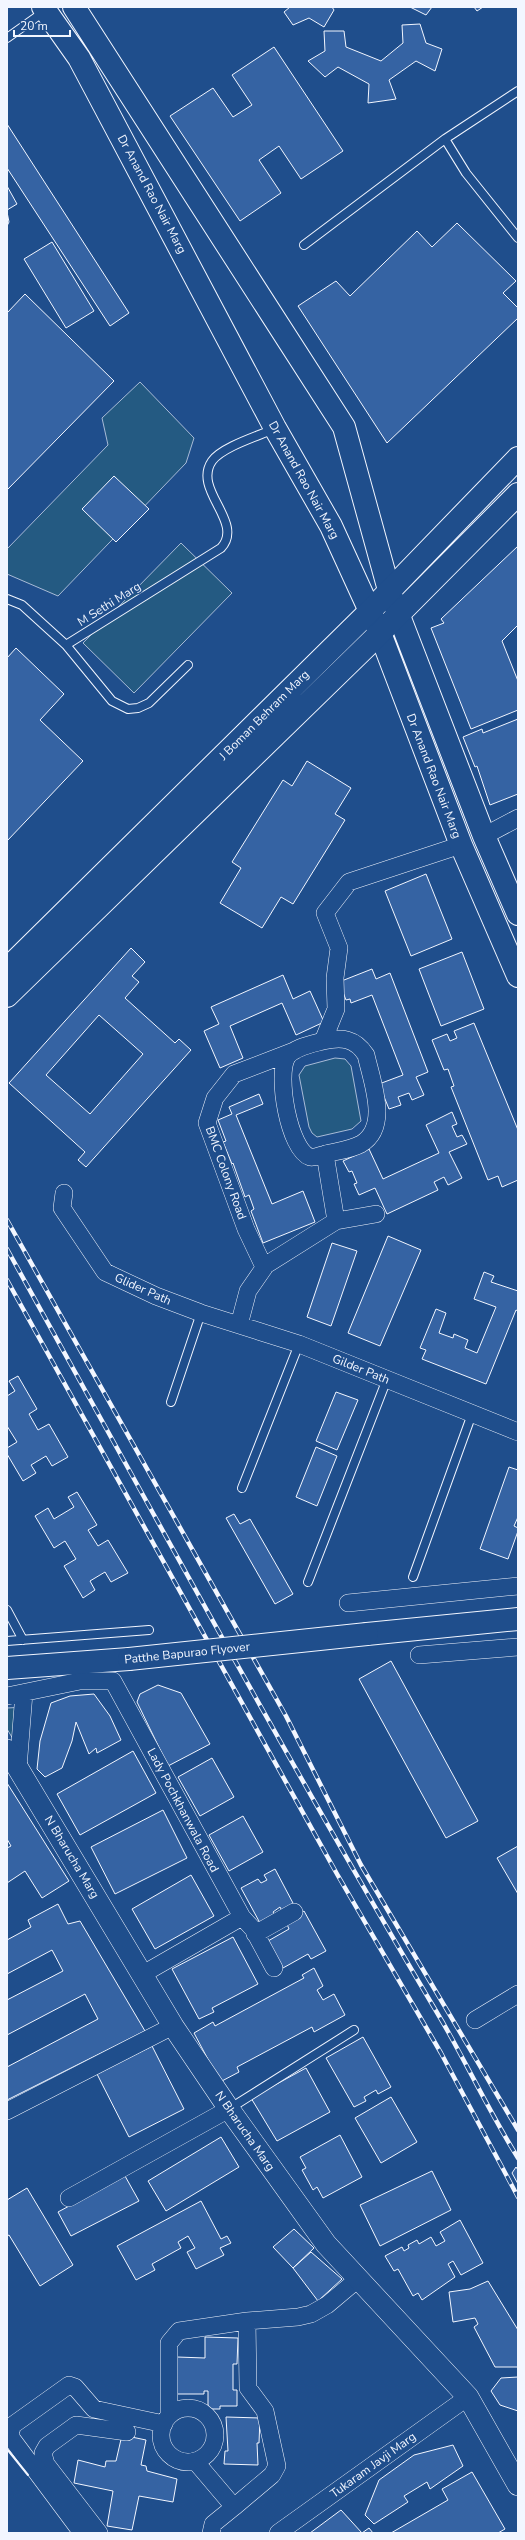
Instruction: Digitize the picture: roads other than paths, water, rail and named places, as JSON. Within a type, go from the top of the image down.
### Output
[{"type":"main road","name":"Dr Anand Rao Nair Marg","points":[[74,7],[344,427],[389,590],[484,836],[518,914]]},
{"type":"main road","name":"Dr Anand Rao Nair Marg","points":[[44,9],[80,58],[275,428],[331,526],[380,633],[460,845],[518,976]]},
{"type":"main road","name":"J Boman Behram Marg","points":[[7,996],[157,834],[389,590],[518,458]]},
{"type":"main road","name":"J Boman Behram Marg","points":[[7,969],[380,633],[398,613],[518,494]]},
{"type":"main road","name":"Patthe Bapurao Flyover","points":[[7,1668],[130,1659],[518,1619]]},
{"type":"street","points":[[484,836],[518,818]]},
{"type":"street","points":[[323,1041],[336,1009],[335,978],[339,948],[325,913],[349,882],[460,845]]},
{"type":"street","name":"BMC Colony Road","points":[[264,1267],[246,1230],[207,1123],[215,1098],[234,1074],[294,1051],[323,1041],[338,1038],[348,1039],[362,1048],[366,1055],[378,1114],[374,1132],[368,1139],[349,1148],[309,1157],[302,1151],[292,1134],[281,1080],[287,1057],[294,1051]]},
{"type":"street","points":[[325,1154],[336,1221]]},
{"type":"street","name":"Glider Path","points":[[64,1193],[62,1208],[105,1272],[156,1296],[201,1313]]},
{"type":"street","points":[[239,1325],[248,1291],[264,1267],[336,1221],[376,1214]]},
{"type":"street","name":"Gilder Path","points":[[201,1313],[299,1344],[518,1432]]},
{"type":"street","points":[[348,1603],[518,1586]]},
{"type":"street","points":[[419,1655],[518,1647]]},
{"type":"street","name":"Lady Pochkhanwala Road","points":[[7,1696],[24,1694],[80,1682],[113,1681],[242,1917]]},
{"type":"street","points":[[18,1768],[24,1694]]},
{"type":"street","name":"N Bharucha Marg","points":[[7,1750],[144,1974],[174,2026],[229,2109],[326,2244],[468,2397],[518,2485]]},
{"type":"street","points":[[255,1934],[294,1912]]},
{"type":"street","points":[[144,1974],[242,1917],[255,1934],[274,1968]]},
{"type":"street","points":[[475,2020],[518,1994]]},
{"type":"street","points":[[7,2111],[174,2026]]},
{"type":"street","points":[[69,2198],[229,2109]]},
{"type":"street","points":[[82,2533],[12,2440],[10,2433],[13,2425],[69,2385],[75,2387],[94,2409],[166,2420],[185,2407],[196,2408],[206,2414],[213,2422],[215,2433],[214,2443],[210,2452],[195,2461],[181,2462],[172,2457],[165,2450],[161,2440],[166,2420],[169,2343],[171,2338],[179,2331],[247,2321],[298,2317],[311,2314],[327,2305],[358,2279]]},
{"type":"street","points":[[211,2533],[213,2524],[272,2475],[277,2466],[265,2411],[248,2388],[247,2321]]},
{"type":"street","name":"Tukaram Javji Marg","points":[[278,2533],[468,2397]]},
{"type":"street","points":[[99,2533],[46,2464],[43,2453],[58,2438],[76,2425],[127,2432]]},
{"type":"street","points":[[195,2461],[234,2507]]},
{"type":"lane","points":[[7,38],[44,9]]},
{"type":"lane","points":[[304,245],[445,140],[518,91]]},
{"type":"lane","points":[[445,140],[466,173],[518,238]]},
{"type":"lane","name":"M Sethi Marg","points":[[66,645],[221,548],[228,541],[229,532],[211,491],[208,473],[212,462],[222,452],[275,428]]},
{"type":"lane","points":[[7,599],[22,604],[66,645],[112,701],[119,707],[128,709],[138,708],[149,703],[188,666]]},
{"type":"lane","points":[[171,1402],[201,1313]]},
{"type":"lane","points":[[242,1488],[299,1344]]},
{"type":"lane","points":[[308,1582],[386,1379]]},
{"type":"lane","points":[[413,1577],[472,1414]]},
{"type":"lane","points":[[7,1610],[23,1640]]},
{"type":"lane","points":[[7,1641],[149,1630]]},
{"type":"lane","points":[[229,2109],[354,2030]]},
{"type":"railway","points":[[7,1220],[286,1716],[361,1865],[518,2130]]},
{"type":"railway","points":[[7,1249],[330,1830],[442,2021],[518,2158]]},
{"type":"railway","points":[[7,1280],[337,1874],[441,2053],[518,2197]]}]
